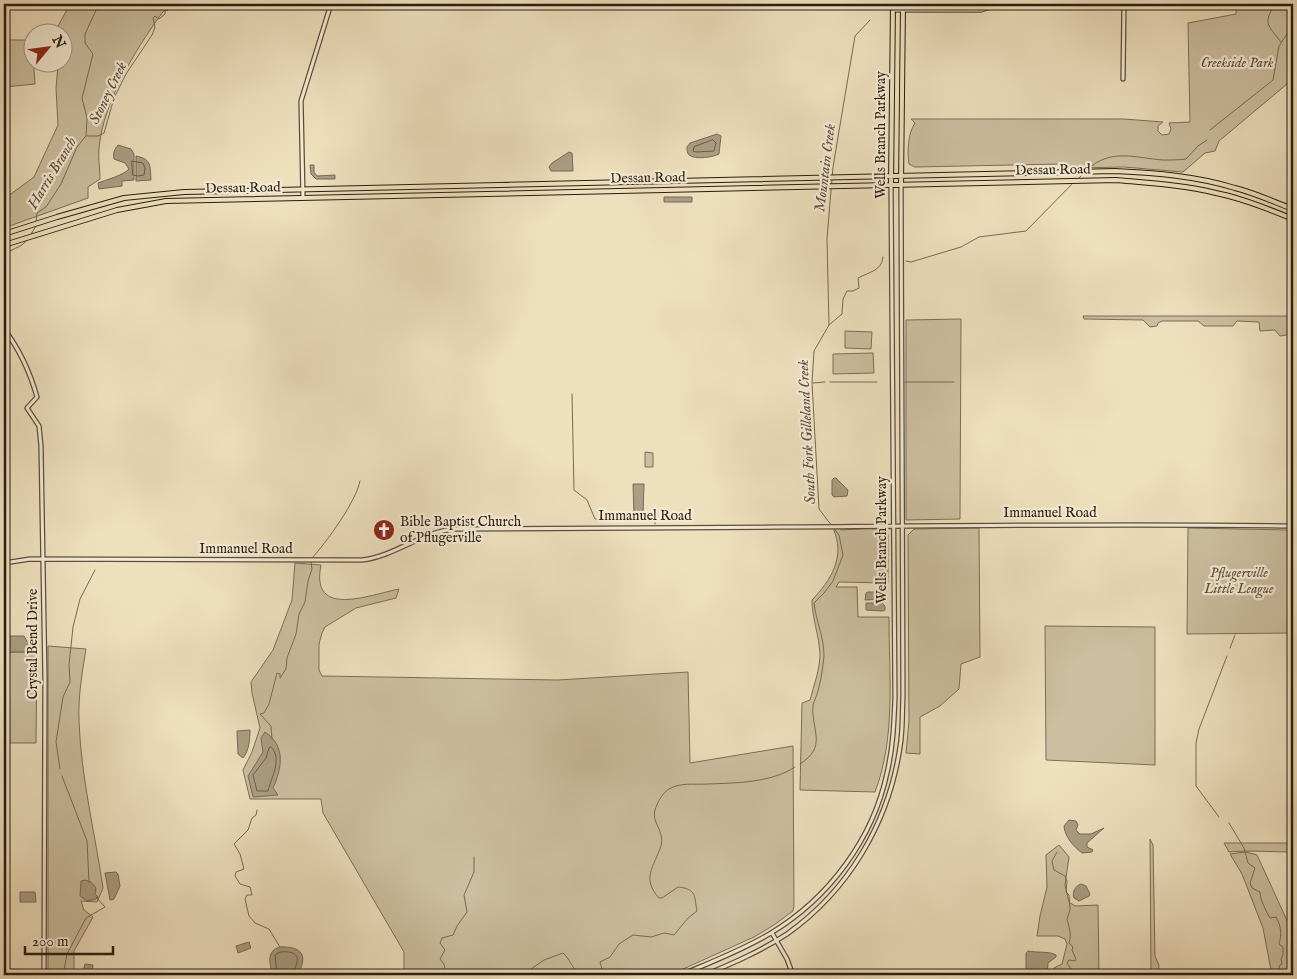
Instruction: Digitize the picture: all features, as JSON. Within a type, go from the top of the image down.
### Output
[{"type":"main road","name":"Wells Branch Parkway","points":[[891,185],[893,4]]},
{"type":"main road","name":"Wells Branch Parkway","points":[[901,185],[903,4]]},
{"type":"main road","points":[[892,123],[902,123]]},
{"type":"main road","name":"Dessau Road","points":[[4,234],[56,217],[132,197],[184,192],[1116,171],[1182,176],[1215,183],[1257,195],[1293,209]]},
{"type":"main road","points":[[1116,171],[1116,180]]},
{"type":"main road","name":"Dessau Road","points":[[4,245],[118,210],[166,201],[1116,180],[1174,185],[1218,193],[1293,219]]},
{"type":"street","points":[[303,197],[301,101],[331,4]]},
{"type":"street","points":[[893,10],[981,10],[998,4]]},
{"type":"street","points":[[1123,79],[1124,4]]},
{"type":"street","name":"Wells Branch Parkway","points":[[682,975],[772,933],[812,903],[842,870],[856,849],[870,822],[887,774],[894,731],[891,185]]},
{"type":"street","name":"Wells Branch Parkway","points":[[705,975],[759,951],[777,940],[817,909],[848,875],[870,839],[890,794],[895,776],[902,734],[901,185]]},
{"type":"street","points":[[892,238],[901,238]]},
{"type":"street","points":[[892,315],[901,315]]},
{"type":"street","name":"Crystal Bend Drive","points":[[4,329],[27,365],[37,398],[27,408],[36,419],[40,434],[44,559],[44,975]]},
{"type":"street","points":[[892,382],[901,382]]},
{"type":"street","name":"Immanuel Road","points":[[4,563],[44,559],[350,561],[377,558],[432,533],[456,529],[892,525],[1185,524],[1293,526]]},
{"type":"street","points":[[772,933],[787,959],[793,975]]},
{"type":"green space","points":[[70,4],[169,4],[135,53],[115,92],[102,130],[99,152],[100,179],[88,187],[88,198],[4,228],[4,199],[34,177],[58,125],[56,88],[57,72],[72,72],[72,22],[60,22]]},
{"type":"green space","name":"Creekside Park","points":[[1236,4],[1293,4],[1293,66],[1287,84],[1219,141],[1215,151],[1205,153],[1183,172],[1124,167],[1073,168],[1062,164],[915,167],[909,164],[909,143],[915,123],[911,119],[1124,119],[1163,122],[1158,126],[1158,131],[1162,135],[1169,134],[1171,129],[1169,123],[1190,122],[1188,23],[1236,14]]},
{"type":"green space","points":[[4,40],[22,40],[22,72],[34,72],[35,84],[4,87]]},
{"type":"green space","points":[[1083,316],[1293,316],[1293,334],[1280,336],[1275,330],[1260,331],[1259,322],[1237,321],[1233,326],[1204,326],[1198,321],[1162,321],[1157,326],[1150,327],[1143,320],[1084,319]]},
{"type":"green space","points":[[961,319],[960,519],[906,520],[906,320]]},
{"type":"green space","points":[[845,331],[872,332],[871,349],[845,348]]},
{"type":"green space","points":[[873,353],[874,373],[833,374],[833,354]]},
{"type":"green space","points":[[645,452],[653,453],[653,467],[645,467]]},
{"type":"green space","points":[[833,528],[841,530],[878,528],[888,534],[888,583],[839,582],[836,587],[857,587],[858,617],[889,617],[889,728],[882,771],[875,792],[800,790],[802,703],[810,700],[820,660],[812,600],[830,576],[837,558],[837,539]]},
{"type":"green space","points":[[979,528],[980,657],[961,664],[959,689],[940,706],[920,717],[920,754],[906,753],[909,721],[908,535],[914,529]]},
{"type":"green space","name":"Pflugerville Little League","points":[[1188,528],[1289,530],[1292,633],[1187,634]]},
{"type":"green space","points":[[295,563],[321,565],[320,582],[324,592],[333,598],[345,600],[399,589],[396,598],[356,608],[325,627],[319,644],[319,670],[322,676],[558,680],[688,672],[690,763],[793,746],[793,911],[754,937],[670,975],[404,975],[404,952],[323,813],[321,799],[250,799],[243,770],[252,752],[260,728],[251,682],[273,650],[292,600]]},
{"type":"green space","points":[[1045,626],[1155,627],[1155,765],[1046,760]]},
{"type":"green space","points":[[48,646],[86,649],[79,703],[80,742],[85,784],[103,888],[97,902],[81,901],[84,910],[93,917],[74,951],[74,975],[48,975]]},
{"type":"green space","points":[[4,652],[37,652],[36,743],[4,743]]},
{"type":"green space","points":[[1150,839],[1153,845],[1155,956],[1159,965],[1158,975],[1151,975]]},
{"type":"green space","points":[[1224,843],[1293,843],[1293,852],[1229,852]]},
{"type":"green space","points":[[1059,845],[1069,857],[1065,885],[1069,902],[1075,906],[1098,905],[1099,975],[1053,975],[1054,968],[1062,964],[1067,944],[1065,939],[1058,936],[1037,936],[1047,887],[1046,855]]},
{"type":"green space","points":[[1246,852],[1257,855],[1290,927],[1292,952],[1290,975],[1272,975],[1263,928],[1242,874],[1230,854]]},
{"type":"green space","points":[[4,969],[37,970],[37,975],[4,975]]},
{"type":"water","points":[[717,134],[721,136],[719,154],[700,158],[692,157],[688,154],[687,147],[690,143]]},
{"type":"water","points":[[118,145],[131,149],[134,154],[134,180],[122,181],[122,186],[99,189],[98,183],[129,169],[125,163],[114,159],[114,152]]},
{"type":"water","points":[[569,152],[572,153],[573,171],[551,171],[549,167],[552,163]]},
{"type":"water","points":[[136,156],[148,161],[151,180],[136,181]]},
{"type":"water","points":[[310,165],[314,165],[314,172],[317,176],[335,175],[335,179],[316,179],[311,174]]},
{"type":"water","points":[[664,197],[692,197],[692,202],[664,202]]},
{"type":"water","points":[[834,478],[848,490],[847,496],[834,497],[832,495],[832,480]]},
{"type":"water","points":[[633,484],[644,484],[643,516],[634,516]]},
{"type":"water","points":[[884,592],[886,599],[865,600],[866,593]]},
{"type":"water","points":[[866,603],[882,603],[885,606],[885,610],[866,610]]},
{"type":"water","points":[[4,636],[24,636],[28,643],[28,652],[4,652]]},
{"type":"water","points":[[250,730],[248,748],[243,758],[238,754],[237,731]]},
{"type":"water","points":[[265,732],[272,738],[279,751],[280,765],[273,788],[278,795],[253,797],[248,776],[263,752],[261,738]]},
{"type":"water","points":[[1069,820],[1076,821],[1078,825],[1076,830],[1080,834],[1091,834],[1104,828],[1087,843],[1087,847],[1093,850],[1092,852],[1082,853],[1070,841],[1064,826]]},
{"type":"water","points":[[116,872],[120,886],[114,899],[110,900],[105,873]]},
{"type":"water","points":[[81,881],[91,882],[96,888],[95,894],[98,897],[96,899],[87,901],[80,896]]},
{"type":"water","points":[[1081,884],[1086,886],[1090,894],[1079,901],[1074,898],[1073,894]]},
{"type":"water","points":[[20,892],[35,892],[36,902],[20,902]]},
{"type":"water","points":[[249,942],[251,948],[238,953],[236,946]]},
{"type":"water","points":[[280,947],[294,948],[301,954],[303,958],[297,975],[273,975],[270,957],[273,951]]},
{"type":"water","points":[[1028,951],[1056,955],[1048,963],[1047,975],[1026,975],[1026,953]]},
{"type":"water","points":[[85,964],[93,965],[91,975],[82,975]]},
{"type":"waterway","name":"Harris Branch","points":[[36,222],[37,213],[46,207],[61,184],[77,147],[86,136],[87,118],[82,98],[93,54],[85,43],[85,34],[99,4]]},
{"type":"waterway","name":"Stoney Creek","points":[[87,136],[98,136],[104,133],[114,98],[126,74],[152,35],[155,27],[153,18],[155,16],[159,19],[172,4]]},
{"type":"waterway","points":[[1275,4],[1269,16],[1268,24],[1281,42]]},
{"type":"waterway","name":"Mountain Creek","points":[[829,325],[827,239],[833,167],[855,36],[870,20]]},
{"type":"waterway","name":"South Fork Gilleland Creek","points":[[1210,130],[1273,80],[1279,46],[1293,25]]},
{"type":"waterway","name":"South Fork Gilleland Creek","points":[[1088,169],[1105,158],[1114,156],[1133,156],[1163,160],[1186,159],[1198,146],[1207,140]]},
{"type":"waterway","name":"South Fork Gilleland Creek","points":[[1077,180],[1083,174]]},
{"type":"waterway","name":"South Fork Gilleland Creek","points":[[906,261],[911,262],[961,247],[979,237],[1026,231],[1074,182]]},
{"type":"waterway","name":"Harris Branch","points":[[30,236],[36,226]]},
{"type":"waterway","name":"Harris Branch","points":[[4,254],[22,245],[28,239]]},
{"type":"waterway","name":"South Fork Gilleland Creek","points":[[800,764],[814,751],[816,744],[813,705],[818,693],[824,656],[823,642],[814,603],[833,581],[843,555],[839,535],[819,509],[812,383],[814,351],[829,325],[842,314],[843,299],[847,291],[859,288],[858,278],[878,268],[883,257]]},
{"type":"waterway","points":[[813,383],[825,382]]},
{"type":"waterway","points":[[830,382],[877,382]]},
{"type":"waterway","points":[[905,382],[954,382]]},
{"type":"waterway","points":[[572,394],[574,490],[587,500],[595,519],[619,520]]},
{"type":"waterway","points":[[312,558],[333,532],[347,510],[360,481]]},
{"type":"waterway","points":[[635,520],[645,519],[655,521],[655,524]]},
{"type":"waterway","points":[[272,739],[271,726],[260,714],[264,713],[269,704],[277,673],[280,674],[280,678],[286,669],[287,658],[296,634],[299,614],[305,602],[312,569],[311,562]]},
{"type":"waterway","points":[[60,769],[56,742],[63,697],[70,682],[69,665],[73,627],[80,599],[95,570]]},
{"type":"waterway","points":[[1230,648],[1235,635]]},
{"type":"waterway","points":[[1219,817],[1196,786],[1196,743],[1199,729],[1227,656]]},
{"type":"waterway","name":"South Fork Gilleland Creek","points":[[532,975],[531,969],[544,960],[563,953],[578,972],[587,970],[594,973],[602,969],[600,962],[610,957],[619,944],[633,935],[651,937],[664,933],[674,935],[688,918],[697,911],[694,894],[689,889],[678,887],[662,898],[659,898],[651,884],[651,872],[662,841],[654,814],[660,798],[667,790],[683,785],[764,779],[795,767]]},
{"type":"waterway","points":[[62,776],[87,841],[89,882]]},
{"type":"waterway","points":[[257,810],[248,830],[234,844],[240,854],[244,869],[236,872],[235,876],[240,884],[250,887],[252,895],[247,895],[245,899],[249,916],[255,923],[269,929],[280,947]]},
{"type":"waterway","points":[[1229,823],[1244,848],[1248,863],[1255,868],[1250,883],[1252,888],[1260,892],[1262,902],[1270,918],[1276,917],[1279,924],[1281,933],[1279,944],[1283,947],[1282,964],[1279,966],[1281,973],[1279,975]]},
{"type":"waterway","points":[[1057,852],[1052,861],[1054,870],[1065,876],[1067,881],[1066,892],[1069,895],[1070,910],[1067,919],[1070,934],[1069,943],[1073,947],[1072,950],[1076,959],[1075,961],[1069,960],[1067,963],[1071,969],[1070,975]]},
{"type":"waterway","points":[[441,975],[445,967],[440,959],[445,950],[440,943],[442,938],[453,935],[467,912],[464,895],[474,872],[474,857]]},
{"type":"waterway","points":[[63,975],[67,954],[86,918],[105,907],[96,897]]},
{"type":"place","name":"Bible Baptist Church of Pflugerville","points":[[384,530]]}]
